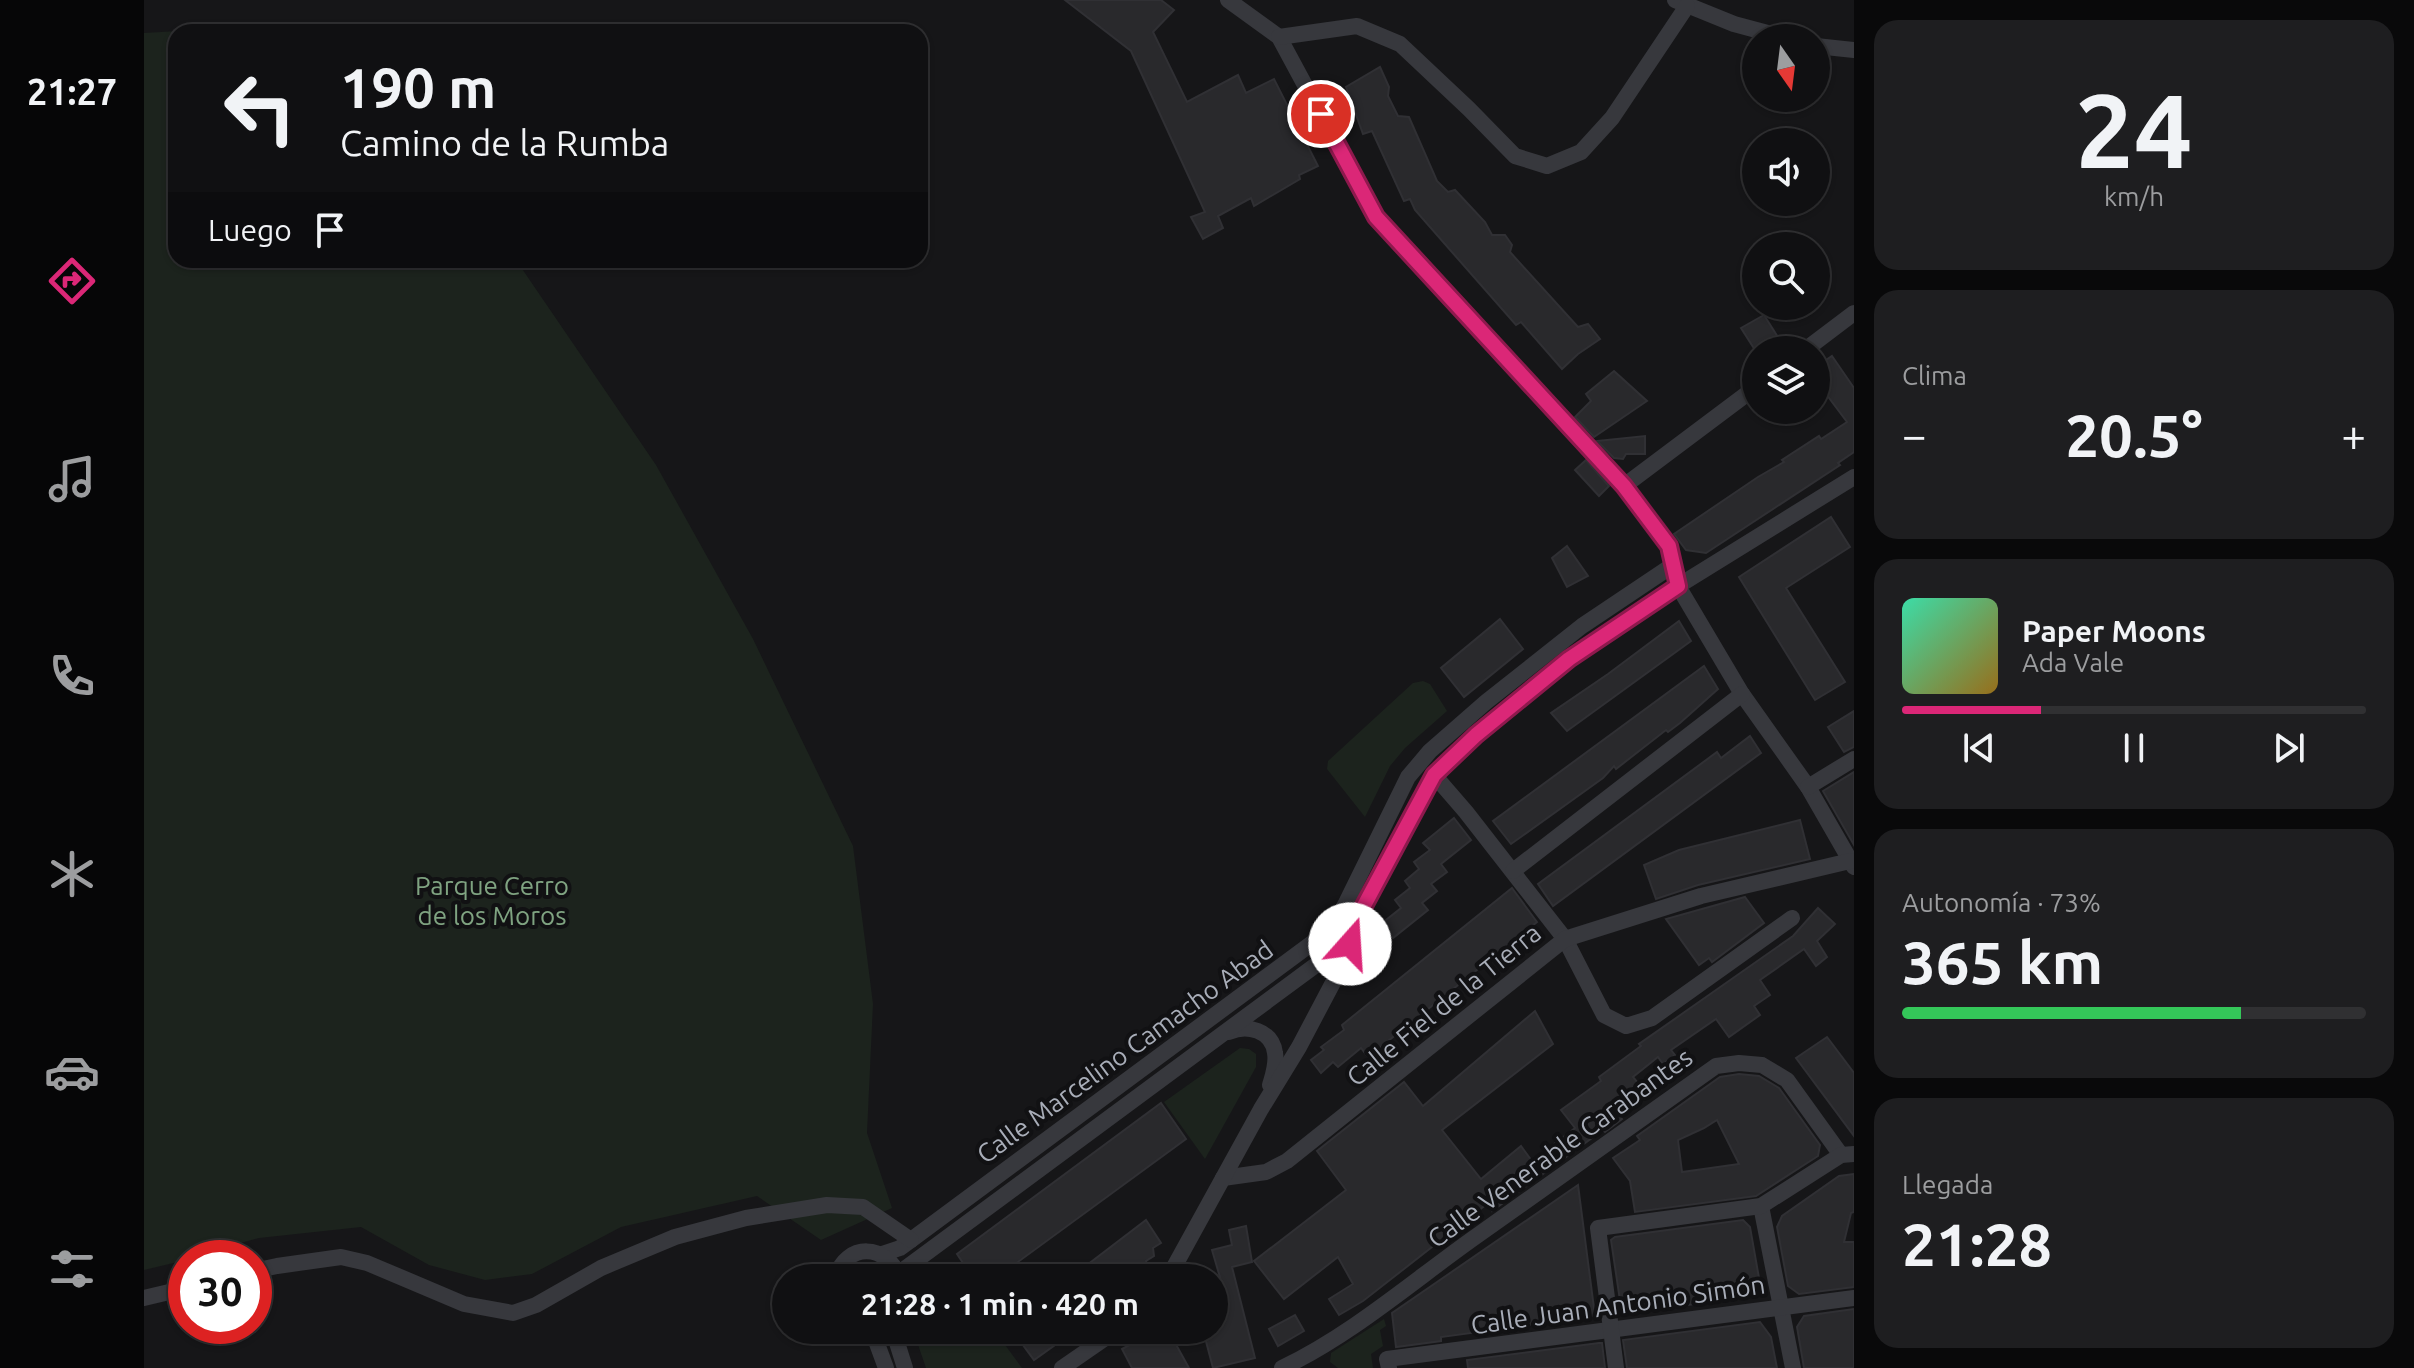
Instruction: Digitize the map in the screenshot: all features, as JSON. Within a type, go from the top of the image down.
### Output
[{"type":"street","points":[[1228,0],[1279,37],[1376,217],[1624,486],[1669,546],[1678,586],[1742,694],[1808,787],[1852,864]]},
{"type":"street","points":[[1279,37],[1357,26],[1400,44],[1515,156],[1547,166],[1581,152],[1612,118],[1681,3],[1742,26]]},
{"type":"street","points":[[1830,47],[1854,50]]},
{"type":"street","points":[[1824,336],[1854,313]]},
{"type":"street","points":[[1624,486],[1742,398]]},
{"type":"street","points":[[1176,1264],[1261,1109],[1299,1047],[1337,975],[1359,915],[1434,775],[1476,735],[1569,659],[1678,586],[1854,477]]},
{"type":"street","name":"Calle Marcelino Camacho Abad","points":[[842,1264],[860,1252],[882,1254],[900,1248],[1323,935],[1345,905],[1408,777],[1430,751],[1582,626],[1673,565]]},
{"type":"street","points":[[1513,871],[1742,694]]},
{"type":"street","points":[[1808,787],[1854,759]]},
{"type":"street","points":[[1434,775],[1565,939],[1604,1015],[1626,1026],[1652,1018],[1792,918]]},
{"type":"street","name":"Calle Fiel de la Tierra","points":[[1223,1178],[1266,1172],[1287,1161],[1565,939],[1701,896],[1852,864]]},
{"type":"street","name":"Calle Marcelino Camacho Abad","points":[[911,1264],[1324,959],[1341,943],[1359,915]]},
{"type":"street","points":[[1214,1038],[1239,1028],[1250,1028],[1261,1032],[1271,1042],[1275,1050],[1275,1069],[1261,1109]]},
{"type":"street","name":"Calle Venerable Carabantes","points":[[1282,1368],[1386,1303],[1716,1066],[1739,1063],[1762,1065],[1787,1080],[1848,1155]]},
{"type":"street","points":[[1616,1368],[1598,1228],[1761,1206],[1848,1155]]},
{"type":"street","points":[[272,1267],[341,1257],[367,1263],[464,1304],[513,1313],[536,1305],[601,1268],[675,1237],[746,1218],[827,1205],[863,1207],[911,1240]]},
{"type":"street","points":[[1761,1206],[1793,1368]]},
{"type":"street","points":[[882,1254],[892,1264]]},
{"type":"street","points":[[144,1298],[168,1292]]},
{"type":"street","name":"Calle Juan Antonio Simón","points":[[1388,1364],[1854,1298]]},
{"type":"street","points":[[877,1344],[886,1368]]},
{"type":"street","points":[[897,1344],[905,1368]]},
{"type":"street","points":[[1062,1368],[1097,1344]]},
{"type":"street","points":[[1302,1358],[1320,1368]]},
{"type":"green space","name":"Parque Cerro de los Moros","points":[[168,32],[168,268],[521,268],[656,465],[753,639],[853,846],[873,1004],[867,1133],[892,1208],[821,1240],[757,1196],[621,1227],[532,1274],[485,1280],[429,1265],[361,1227],[252,1240],[168,1240],[168,1264],[144,1270],[144,33]]},
{"type":"green space","points":[[1423,681],[1430,684],[1447,711],[1405,748],[1390,766],[1365,817],[1327,769],[1328,761],[1413,683]]},
{"type":"green space","points":[[1240,1048],[1256,1054],[1256,1067],[1205,1159],[1164,1102]]},
{"type":"green space","points":[[1384,1319],[1386,1326],[1380,1330],[1383,1346],[1371,1354],[1373,1368],[1338,1368],[1330,1362],[1331,1353]]},
{"type":"green space","points":[[918,1344],[1004,1344],[1022,1368],[926,1368]]},
{"type":"building","points":[[1065,0],[1161,0],[1174,10],[1153,32],[1187,102],[1238,75],[1246,93],[1274,79],[1318,166],[1299,175],[1300,179],[1254,206],[1251,198],[1218,216],[1223,228],[1203,239],[1191,217],[1205,212],[1131,51]]},
{"type":"building","points":[[1380,67],[1389,87],[1388,96],[1398,116],[1409,117],[1437,181],[1448,192],[1455,190],[1485,222],[1492,235],[1505,235],[1512,245],[1510,252],[1578,327],[1588,324],[1600,339],[1562,369],[1521,322],[1516,325],[1415,210],[1410,199],[1404,201],[1372,131],[1363,134],[1346,87]]},
{"type":"building","points":[[1755,320],[1767,320],[1777,336],[1746,336],[1741,328]]},
{"type":"building","points":[[1832,356],[1854,388],[1854,452],[1838,463],[1840,465],[1706,553],[1686,550],[1674,534],[1819,436],[1821,439],[1847,422],[1830,399]]},
{"type":"building","points":[[1614,371],[1647,401],[1594,437],[1575,417],[1591,401],[1586,394]]},
{"type":"building","points":[[1645,436],[1645,454],[1626,454],[1623,459],[1614,458],[1597,441]]},
{"type":"building","points":[[1586,460],[1609,486],[1599,496],[1575,470]]},
{"type":"building","points":[[1831,517],[1850,547],[1786,588],[1845,682],[1815,700],[1739,577]]},
{"type":"building","points":[[1567,546],[1588,576],[1567,587],[1552,558]]},
{"type":"building","points":[[1500,619],[1523,649],[1464,697],[1441,668]]},
{"type":"building","points":[[1679,621],[1691,641],[1567,731],[1551,713],[1608,674]]},
{"type":"building","points":[[1704,666],[1718,689],[1668,732],[1666,730],[1616,769],[1614,766],[1603,778],[1511,844],[1493,821]]},
{"type":"building","points":[[1854,711],[1854,747],[1844,752],[1828,727]]},
{"type":"building","points":[[1750,736],[1761,753],[1553,906],[1538,884],[1717,752],[1721,758]]},
{"type":"building","points":[[1854,772],[1854,845],[1823,791]]},
{"type":"building","points":[[1454,818],[1471,840],[1441,864],[1447,872],[1431,884],[1437,891],[1422,903],[1428,910],[1393,938],[1381,924],[1401,908],[1395,900],[1410,888],[1405,881],[1419,869],[1414,862],[1430,850],[1423,843]]},
{"type":"building","points":[[1800,820],[1810,859],[1698,885],[1656,899],[1644,865],[1679,850]]},
{"type":"building","points":[[1512,888],[1537,922],[1368,1057],[1361,1048],[1338,1067],[1333,1062],[1321,1073],[1311,1060],[1324,1050],[1321,1047],[1344,1030],[1342,1025]]},
{"type":"building","points":[[1745,897],[1764,923],[1712,962],[1709,958],[1699,965],[1666,919]]},
{"type":"building","points":[[1818,908],[1835,924],[1817,941],[1827,957],[1816,966],[1804,949],[1760,980],[1770,995],[1754,1006],[1760,1015],[1729,1037],[1716,1019],[1671,1050],[1675,1055],[1663,1064],[1658,1057],[1633,1077],[1642,1088],[1614,1108],[1622,1119],[1492,1211],[1487,1204],[1363,1301],[1339,1315],[1329,1299],[1353,1284],[1338,1257],[1284,1299],[1254,1261],[1346,1190],[1317,1151],[1404,1082],[1423,1106],[1535,1011],[1553,1044],[1442,1130],[1481,1179],[1521,1146],[1532,1161],[1575,1128],[1561,1110],[1601,1081],[1599,1077],[1641,1046],[1639,1044],[1793,936]]},
{"type":"building","points":[[1827,1037],[1854,1073],[1854,1136],[1796,1058]]},
{"type":"building","points":[[1739,1074],[1759,1076],[1779,1088],[1820,1145],[1818,1156],[1756,1196],[1635,1212],[1630,1181],[1613,1158],[1640,1140],[1637,1136],[1720,1077]],"holes":[[[1717,1120],[1739,1164],[1682,1172],[1678,1140]]]},
{"type":"building","points":[[1161,1103],[1186,1139],[1015,1264],[964,1264],[957,1254]]},
{"type":"building","points":[[1854,1174],[1854,1212],[1851,1213],[1844,1242],[1854,1242],[1854,1287],[1799,1294],[1788,1286],[1777,1227],[1782,1216],[1839,1176]]},
{"type":"building","points":[[1578,1185],[1595,1316],[1441,1337],[1441,1341],[1396,1347],[1392,1313]]},
{"type":"building","points":[[1146,1220],[1161,1243],[1153,1248],[1154,1256],[1146,1261],[1147,1264],[1088,1264]]},
{"type":"building","points":[[1743,1220],[1750,1227],[1762,1295],[1622,1314],[1611,1240]]},
{"type":"building","points":[[1246,1226],[1252,1262],[1232,1267],[1255,1358],[1213,1368],[1207,1344],[1228,1344],[1228,1264],[1216,1264],[1212,1250],[1232,1245],[1229,1230]]},
{"type":"building","points":[[1854,1309],[1854,1368],[1804,1368],[1797,1327],[1804,1316]]},
{"type":"building","points":[[1295,1315],[1304,1331],[1278,1346],[1269,1329]]},
{"type":"building","points":[[1760,1322],[1771,1337],[1777,1368],[1627,1368],[1623,1340]]},
{"type":"building","points":[[1602,1343],[1605,1368],[1468,1368],[1467,1360]]},
{"type":"building","points":[[1022,1344],[1056,1344],[1034,1360]]},
{"type":"building","points":[[1131,1344],[1176,1344],[1189,1368],[1132,1368],[1122,1349]]},
{"type":"route","points":[[1321,114],[1376,217],[1624,486],[1669,546],[1678,586],[1569,659],[1476,735],[1434,775],[1359,915],[1350,944]]}]
